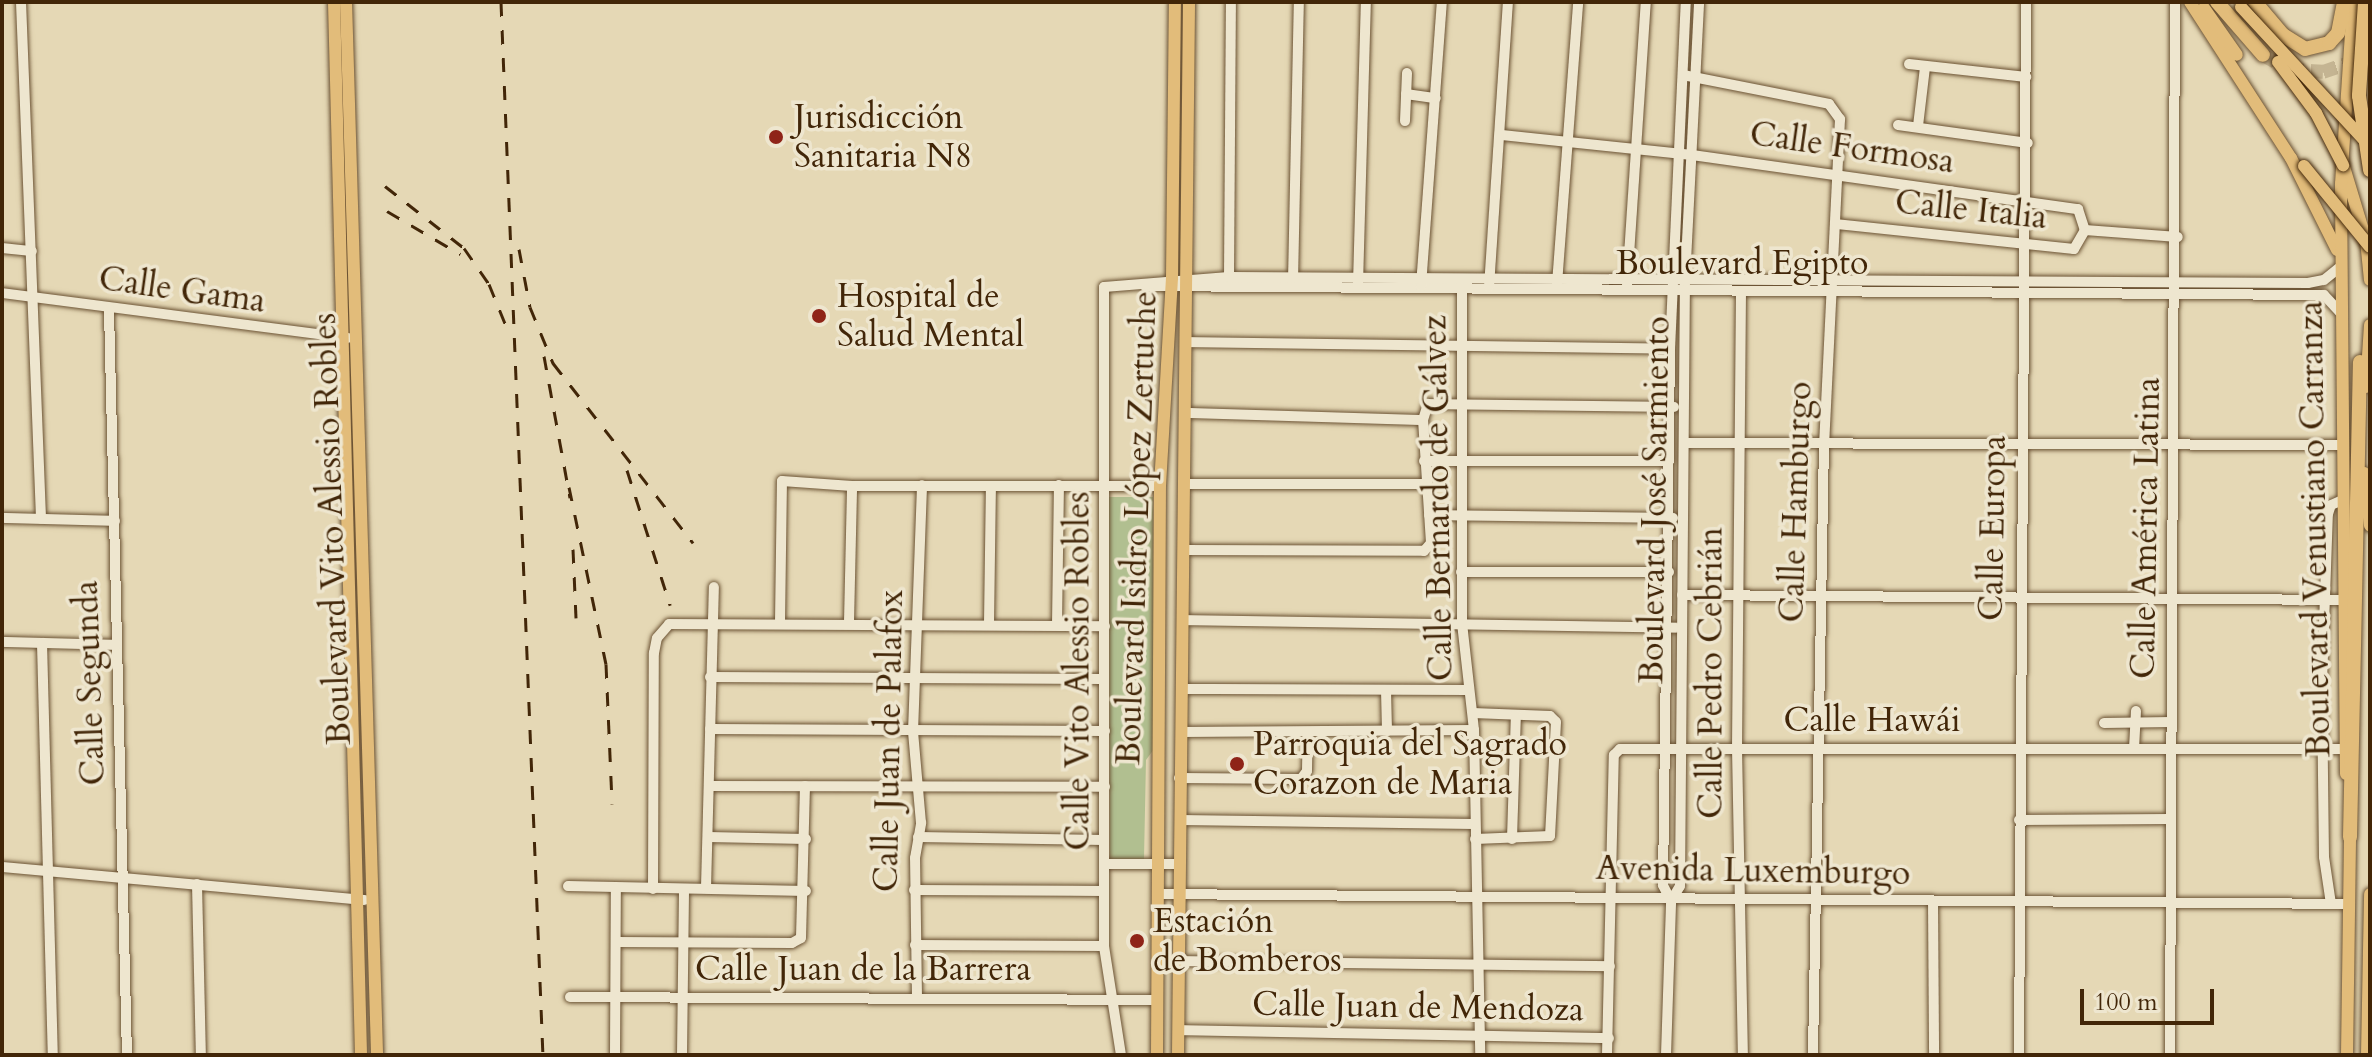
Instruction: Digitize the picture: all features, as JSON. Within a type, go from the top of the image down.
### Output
[{"type":"highway","points":[[2217,2],[2263,55]]},
{"type":"highway","points":[[2244,4],[2305,49],[2329,43],[2338,33],[2344,2]]},
{"type":"highway","points":[[2365,2],[2359,96],[2370,170]]},
{"type":"highway","points":[[2350,837],[2355,800],[2360,362]]},
{"type":"main road","name":"Boulevard Vito Alessio Robles","points":[[334,2],[359,700],[377,1055]]},
{"type":"main road","name":"Boulevard Vito Alessio Robles","points":[[346,2],[348,338]]},
{"type":"main road","name":"Boulevard Isidro López Zertuche","points":[[1157,1055],[1160,486],[1172,284],[1175,2]]},
{"type":"main road","name":"Boulevard Isidro López Zertuche","points":[[1178,1055],[1189,2]]},
{"type":"main road","points":[[2190,2],[2291,158],[2327,224],[2340,264]]},
{"type":"main road","points":[[2200,2],[2304,166],[2370,247]]},
{"type":"main road","points":[[2225,2],[2293,80],[2325,128],[2358,207],[2370,280]]},
{"type":"main road","name":"Boulevard Venustiano Carranza","points":[[2347,1055],[2350,837],[2344,749],[2340,264],[2341,146],[2353,2]]},
{"type":"main road","points":[[2244,4],[2370,147]]},
{"type":"main road","points":[[2370,325],[2364,469],[2370,526]]},
{"type":"main road","name":"Boulevard Vito Alessio Robles","points":[[359,700],[356,900],[361,1055]]},
{"type":"main road","points":[[2367,1055],[2370,894]]},
{"type":"main road","points":[[358,966],[373,965]]},
{"type":"street","points":[[21,2],[41,519]]},
{"type":"street","points":[[1229,277],[1231,2]]},
{"type":"street","points":[[1294,291],[1299,2]]},
{"type":"street","points":[[1358,285],[1366,2]]},
{"type":"street","points":[[1420,292],[1442,2]]},
{"type":"street","points":[[1489,286],[1502,135],[1508,2]]},
{"type":"street","points":[[1558,286],[1578,2]]},
{"type":"street","points":[[1627,287],[1646,2]]},
{"type":"street","name":"Boulevard José Sarmiento","points":[[1666,1055],[1671,901],[1663,885],[1669,628],[1670,349],[1686,2]]},
{"type":"street","name":"Boulevard José Sarmiento","points":[[1671,901],[1680,886],[1685,286],[1699,2]]},
{"type":"street","name":"Calle Europa","points":[[2019,1055],[2018,749],[2023,280],[2028,143],[2026,2]]},
{"type":"street","name":"Calle América Latina","points":[[2170,1055],[2172,602],[2178,237],[2175,2]]},
{"type":"street","points":[[1909,64],[2026,77]]},
{"type":"street","points":[[1918,126],[1925,67]]},
{"type":"street","points":[[1405,121],[1407,73]]},
{"type":"street","name":"Calle Hamburgo","points":[[1683,75],[1835,107],[1840,174],[1824,442],[1820,596],[1822,749],[1813,1055]]},
{"type":"street","points":[[1406,94],[1436,98]]},
{"type":"street","points":[[1898,125],[2028,143]]},
{"type":"street","name":"Calle Formosa","points":[[1502,135],[1692,155],[2025,200],[2078,209],[2085,230]]},
{"type":"street","name":"Calle Italia","points":[[1837,224],[2074,249],[2085,230]]},
{"type":"street","points":[[2085,230],[2178,237]]},
{"type":"street","points":[[2,248],[32,251]]},
{"type":"street","name":"Boulevard Egipto","points":[[1685,286],[1741,291],[2023,280],[2316,283],[2340,264]]},
{"type":"street","name":"Boulevard Egipto","points":[[1187,284],[1229,277],[1293,277],[1420,292],[1462,292],[1489,286]]},
{"type":"street","name":"Boulevard Egipto","points":[[1104,287],[1187,284],[1294,291],[1422,280],[1489,286],[1627,287],[1770,282],[2023,294],[2324,295],[2340,312]]},
{"type":"street","name":"Calle Vito Alessio Robles","points":[[1104,287],[1108,486],[1104,946],[1108,999],[1121,1055]]},
{"type":"street","name":"Calle Pedro Cebrián","points":[[1741,291],[1737,748],[1743,1055]]},
{"type":"street","name":"Calle Bernardo de Gálvez","points":[[1462,292],[1462,623],[1474,730],[1480,1055]]},
{"type":"street","name":"Calle Gama","points":[[2,293],[109,310],[348,338]]},
{"type":"street","name":"Calle Segunda","points":[[109,310],[127,1055]]},
{"type":"street","points":[[1186,342],[1670,349]]},
{"type":"street","points":[[1184,550],[1424,551],[1431,543],[1423,415],[1428,404],[1684,407]]},
{"type":"street","points":[[1187,413],[1423,415]]},
{"type":"street","points":[[1684,443],[2343,445]]},
{"type":"street","points":[[1424,461],[1462,458],[1669,461]]},
{"type":"street","points":[[780,622],[782,481],[852,486],[1160,486]]},
{"type":"street","points":[[1185,484],[1425,484]]},
{"type":"street","name":"Calle Juan de Palafox","points":[[917,998],[914,890],[918,837],[913,732],[922,485]]},
{"type":"street","points":[[1057,625],[1059,485]]},
{"type":"street","points":[[849,622],[852,486]]},
{"type":"street","points":[[989,624],[991,486]]},
{"type":"street","points":[[2331,904],[2322,749],[2328,514],[2331,505],[2343,500]]},
{"type":"street","points":[[1429,515],[1683,518]]},
{"type":"street","points":[[2,518],[115,521]]},
{"type":"street","points":[[1461,572],[1669,572]]},
{"type":"street","points":[[706,888],[714,587]]},
{"type":"street","points":[[1682,595],[2021,596],[2172,602],[2342,600]]},
{"type":"street","points":[[1183,620],[1682,628]]},
{"type":"street","points":[[653,889],[654,653],[663,627],[679,621],[1105,626]]},
{"type":"street","points":[[2,642],[116,645]]},
{"type":"street","points":[[42,643],[53,1055]]},
{"type":"street","points":[[710,677],[1104,679]]},
{"type":"street","points":[[1183,689],[1468,690]]},
{"type":"street","points":[[1386,690],[1387,731]]},
{"type":"street","points":[[2134,749],[2136,711]]},
{"type":"street","points":[[1473,713],[1550,716],[1556,722],[1551,834],[1543,839],[1475,839]]},
{"type":"street","points":[[1512,839],[1516,715]]},
{"type":"street","points":[[2104,723],[2171,722]]},
{"type":"street","points":[[710,729],[1105,731]]},
{"type":"street","points":[[1181,732],[1474,730]]},
{"type":"street","points":[[1179,778],[1301,779],[1307,771],[1308,732]]},
{"type":"street","name":"Calle Hawái","points":[[1613,897],[1614,755],[1623,748],[2344,749]]},
{"type":"street","points":[[709,786],[914,784],[1105,787]]},
{"type":"street","points":[[616,942],[792,943],[804,934],[805,786]]},
{"type":"street","points":[[2019,820],[2170,819]]},
{"type":"street","points":[[1180,820],[1474,824]]},
{"type":"street","points":[[708,837],[806,839]]},
{"type":"street","points":[[918,837],[1104,840]]},
{"type":"street","points":[[1105,864],[1179,864]]},
{"type":"street","points":[[2,867],[371,901]]},
{"type":"street","points":[[197,884],[201,1055]]},
{"type":"street","points":[[568,886],[806,891]]},
{"type":"street","points":[[615,1053],[616,889]]},
{"type":"street","points":[[682,1055],[684,889]]},
{"type":"street","points":[[914,890],[1104,891]]},
{"type":"street","name":"Avenida Luxemburgo","points":[[1157,894],[1478,895],[1671,901],[2349,904]]},
{"type":"street","points":[[1607,1055],[1613,897]]},
{"type":"street","points":[[1933,901],[1934,1055]]},
{"type":"street","points":[[915,945],[1104,946]]},
{"type":"street","points":[[1178,961],[1479,968],[1610,966]]},
{"type":"street","name":"Calle Juan de la Barrera","points":[[570,997],[1157,1000]]},
{"type":"street","name":"Calle Juan de Mendoza","points":[[1178,1030],[1609,1038]]},
{"type":"green space","points":[[1109,497],[1153,497],[1154,749],[1146,760],[1144,859],[1110,859]]},
{"type":"tunnel","points":[[2263,55],[2290,70],[2323,72],[2349,63],[2370,43]]},
{"type":"railway","points":[[501,2],[543,1055]]},
{"type":"railway","points":[[385,186],[464,248],[489,284],[507,328]]},
{"type":"railway","points":[[387,211],[460,254]]},
{"type":"railway","points":[[519,249],[530,307],[553,363],[693,543]]},
{"type":"railway","points":[[544,356],[570,498]]},
{"type":"railway","points":[[627,470],[670,605]]},
{"type":"railway","points":[[569,487],[606,664],[612,804]]},
{"type":"railway","points":[[573,549],[576,618]]},
{"type":"place","name":"Jurisdicción Sanitaria N8","points":[[776,137]]},
{"type":"place","name":"Hospital de Salud Mental","points":[[819,316]]},
{"type":"place","name":"Parroquia del Sagrado Corazon de Maria","points":[[1237,764]]},
{"type":"place","name":"Estación de Bomberos","points":[[1137,941]]}]
